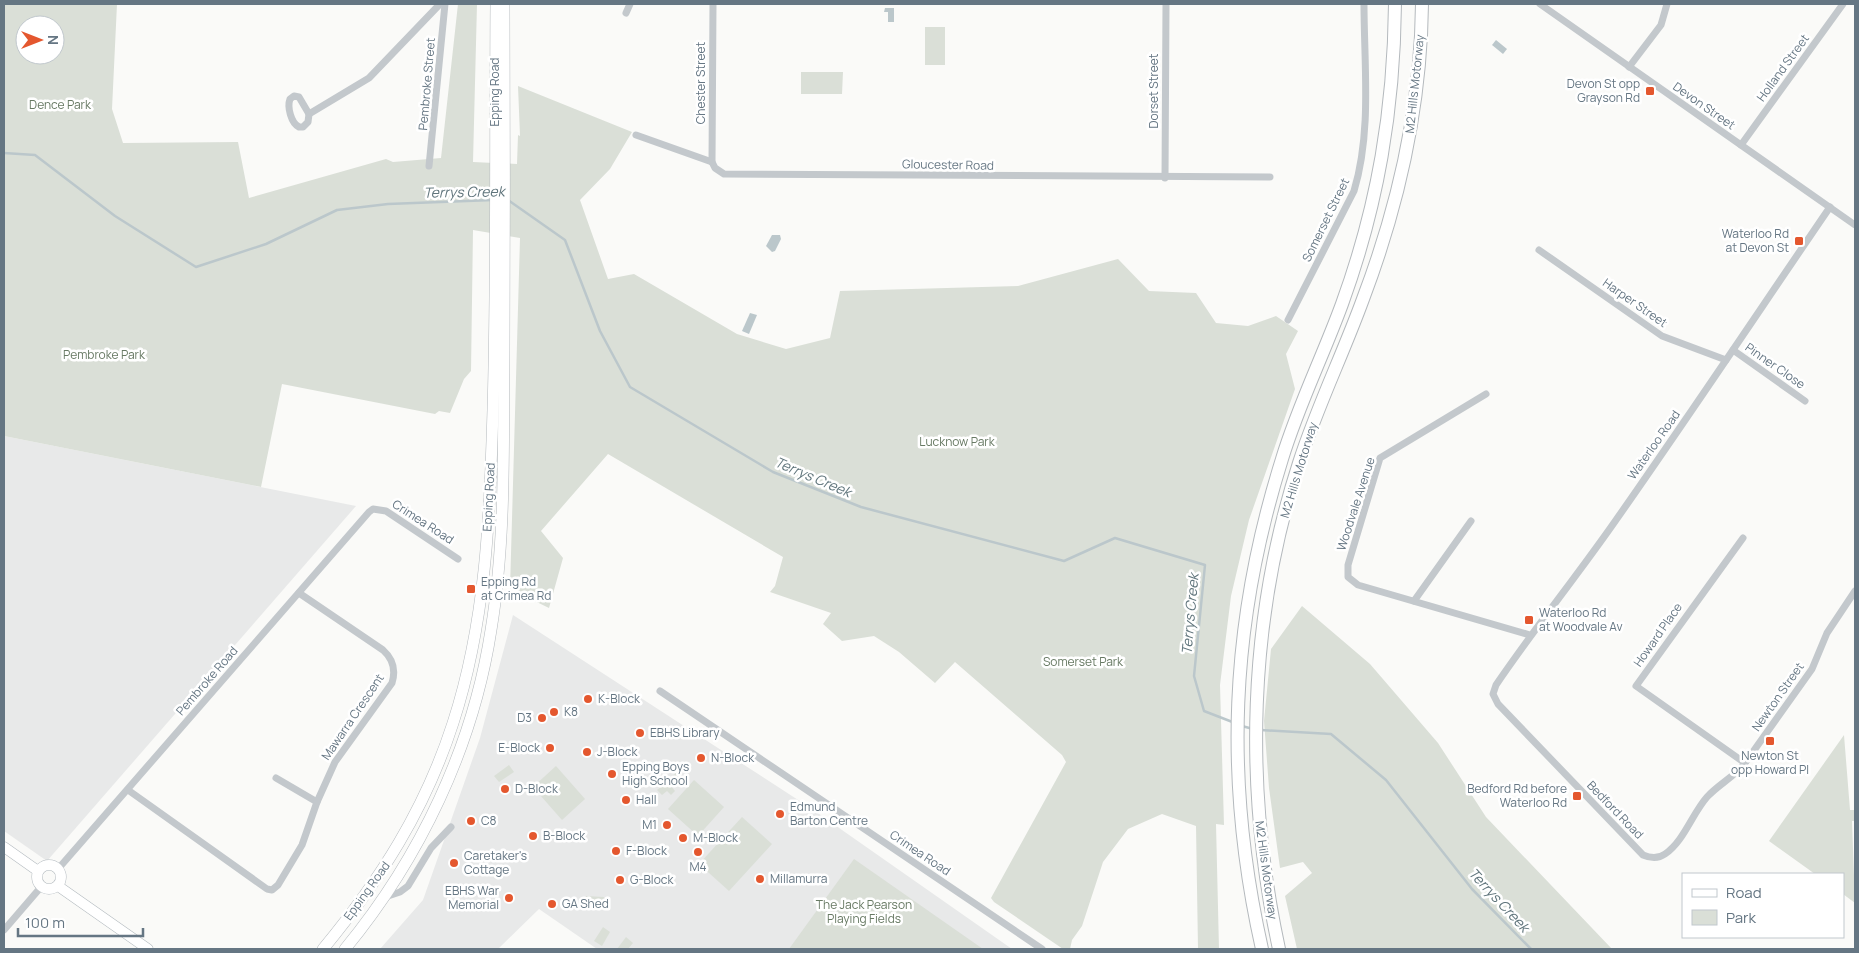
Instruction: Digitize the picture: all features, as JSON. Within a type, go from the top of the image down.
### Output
[{"type":"highway","name":"M2 Hills Motorway","points":[[1262,949],[1244,859],[1238,795],[1237,717],[1241,642],[1250,584],[1282,457],[1341,306],[1368,221],[1388,129],[1392,88],[1395,4]]},
{"type":"highway","name":"M2 Hills Motorway","points":[[1279,949],[1266,877],[1257,794],[1255,717],[1260,644],[1268,588],[1299,462],[1363,300],[1394,208],[1414,114],[1419,68],[1422,4]]},
{"type":"main road","name":"Epping Road","points":[[345,949],[385,897],[426,826],[446,786],[469,721],[491,632],[496,592],[501,508],[501,238],[496,4]]},
{"type":"main road","name":"Epping Road","points":[[500,157],[504,4]]},
{"type":"main road","name":"Epping Road","points":[[323,949],[384,870],[408,828],[444,749],[470,663],[484,575],[491,467],[501,238]]},
{"type":"street","points":[[309,114],[369,78],[440,4]]},
{"type":"street","name":"Pembroke Street","points":[[429,166],[445,4]]},
{"type":"street","points":[[626,13],[630,4]]},
{"type":"street","name":"Chester Street","points":[[712,162],[713,4]]},
{"type":"street","name":"Dorset Street","points":[[1166,4],[1166,178]]},
{"type":"street","name":"Somerset Street","points":[[1288,320],[1354,191],[1361,169],[1365,143],[1364,4]]},
{"type":"street","name":"Devon Street","points":[[1540,4],[1855,225]]},
{"type":"street","points":[[1629,67],[1661,25],[1667,4]]},
{"type":"street","name":"Holland Street","points":[[1741,145],[1843,4]]},
{"type":"street","name":"Gloucester Road","points":[[636,135],[712,162],[715,168],[724,174],[1166,178],[1270,177]]},
{"type":"street","name":"Waterloo Road","points":[[1493,694],[1496,685],[1530,636],[1616,521],[1830,207]]},
{"type":"street","name":"Harper Street","points":[[1539,250],[1662,336],[1726,360]]},
{"type":"street","name":"Pinner Close","points":[[1733,350],[1805,400]]},
{"type":"street","name":"Woodvale Avenue","points":[[1486,394],[1380,458],[1348,565],[1348,577],[1358,585],[1530,636]]},
{"type":"street","name":"Crimea Road","points":[[373,509],[386,510],[458,559]]},
{"type":"street","name":"Pembroke Road","points":[[58,869],[373,509]]},
{"type":"street","points":[[1414,601],[1470,521]]},
{"type":"street","name":"Howard Place","points":[[1743,538],[1636,686],[1745,763]]},
{"type":"street","name":"Newton Street","points":[[1745,763],[1812,669],[1827,633],[1855,591]]},
{"type":"street","name":"Mawarra Crescent","points":[[128,790],[262,886],[272,890],[278,885],[302,845],[317,802],[335,762],[392,682],[394,669],[389,655],[383,650],[299,593]]},
{"type":"street","name":"Crimea Road","points":[[660,691],[1042,949]]},
{"type":"street","name":"Bedford Road","points":[[1493,694],[1498,704],[1643,855],[1652,858],[1663,856],[1672,848],[1708,797],[1738,773],[1745,763]]},
{"type":"street","points":[[276,778],[317,802]]},
{"type":"street","points":[[385,897],[400,892],[408,886],[431,848],[452,827]]},
{"type":"street","points":[[4,847],[38,871]]},
{"type":"street","points":[[48,865],[58,869],[62,875],[58,886],[52,889],[41,887],[37,880],[38,871],[48,865]]},
{"type":"street","points":[[58,886],[148,949]]},
{"type":"street","points":[[4,930],[41,887]]},
{"type":"shaded area","points":[[885,8],[894,8],[894,22],[888,22],[888,12],[884,12]]},
{"type":"shaded area","points":[[1496,40],[1507,49],[1503,54],[1492,45]]},
{"type":"shaded area","points":[[772,235],[780,235],[781,239],[775,251],[772,252],[766,246]]},
{"type":"shaded area","points":[[750,313],[757,315],[749,334],[742,331]]},
{"type":"shaded area","points":[[4,436],[356,506],[47,861],[4,831]]},
{"type":"shaded area","name":"Epping Boys High School","points":[[513,615],[812,809],[1012,949],[597,949],[539,909],[498,949],[380,949],[423,900],[480,738]]},
{"type":"green space","points":[[4,4],[117,4],[112,109],[123,143],[238,142],[249,198],[386,159],[393,162],[441,158],[458,4],[477,4],[473,162],[517,164],[518,135],[520,136],[518,86],[632,132],[610,169],[580,200],[608,279],[634,274],[737,334],[786,349],[830,338],[840,291],[1018,286],[1118,259],[1149,291],[1196,293],[1216,323],[1248,326],[1276,316],[1298,331],[1286,354],[1295,389],[1249,520],[1231,596],[1220,685],[1224,825],[1216,824],[1219,949],[1198,949],[1196,826],[1162,814],[1128,829],[1103,862],[1082,926],[1072,940],[1070,949],[1063,949],[994,902],[991,898],[1066,762],[1062,755],[955,662],[935,683],[899,652],[874,636],[842,641],[823,624],[831,613],[770,592],[775,586],[783,557],[608,454],[541,531],[563,558],[549,608],[510,589],[520,238],[473,230],[471,371],[464,379],[450,413],[439,411],[435,414],[282,384],[261,487],[4,436]]},
{"type":"green space","points":[[925,27],[945,27],[945,65],[925,65]]},
{"type":"green space","points":[[801,72],[843,72],[842,94],[801,94]]},
{"type":"green space","points":[[1302,606],[1370,664],[1438,743],[1486,817],[1612,949],[1297,949],[1285,896],[1312,873],[1303,862],[1280,868],[1269,788],[1264,721],[1271,649]]},
{"type":"green space","points":[[1844,735],[1850,810],[1855,810],[1855,821],[1852,821],[1855,903],[1844,895],[1844,873],[1814,873],[1769,841]]},
{"type":"green space","points":[[509,765],[514,772],[499,782],[494,776]]},
{"type":"green space","points":[[556,766],[585,799],[562,820],[533,787]]},
{"type":"green space","points":[[676,773],[681,778],[671,786],[675,791],[671,795],[667,791],[662,795],[657,790],[662,786],[658,781],[663,777],[667,781]]},
{"type":"green space","points":[[694,780],[724,807],[698,836],[668,809]]},
{"type":"green space","points":[[742,817],[772,844],[729,891],[699,864]]},
{"type":"green space","name":"The Jack Pearson Playing Fields","points":[[854,859],[983,949],[789,949]]},
{"type":"green space","points":[[586,896],[604,897],[604,903],[585,902]]},
{"type":"green space","points":[[603,927],[610,932],[602,946],[594,941]]},
{"type":"green space","points":[[626,937],[633,943],[628,949],[617,949]]},
{"type":"waterway","name":"Terrys Creek","points":[[4,153],[35,155],[115,216],[196,267],[266,244],[337,210],[388,204],[493,200]]},
{"type":"waterway","name":"Terrys Creek","points":[[508,200],[565,240],[600,331],[630,387],[773,472],[861,507],[1064,561],[1115,538],[1205,565],[1194,676],[1204,711],[1235,723]]},
{"type":"waterway","name":"Terrys Creek","points":[[1242,726],[1253,729]]},
{"type":"waterway","name":"Terrys Creek","points":[[1261,730],[1331,734],[1386,780],[1472,889],[1531,949]]},
{"type":"place","name":"Devon St opp Grayson Rd","points":[[1650,91]]},
{"type":"place","name":"Waterloo Rd at Devon St","points":[[1799,241]]},
{"type":"place","name":"Epping Rd at Crimea Rd","points":[[471,589]]},
{"type":"place","name":"Waterloo Rd at Woodvale Av","points":[[1529,620]]},
{"type":"place","name":"K-Block","points":[[588,699]]},
{"type":"place","name":"K8","points":[[554,712]]},
{"type":"place","name":"D3","points":[[542,718]]},
{"type":"place","name":"EBHS Library","points":[[640,733]]},
{"type":"place","name":"Newton St opp Howard Pl","points":[[1770,741]]},
{"type":"place","name":"E-Block","points":[[550,748]]},
{"type":"place","name":"J-Block","points":[[587,752]]},
{"type":"place","name":"N-Block","points":[[701,758]]},
{"type":"place","name":"Epping Boys High School","points":[[612,774]]},
{"type":"place","name":"D-Block","points":[[505,789]]},
{"type":"place","name":"Bedford Rd before Waterloo Rd","points":[[1577,796]]},
{"type":"place","name":"Hall","points":[[626,800]]},
{"type":"place","name":"Edmund Barton Centre","points":[[780,814]]},
{"type":"place","name":"C8","points":[[471,821]]},
{"type":"place","name":"M1","points":[[667,825]]},
{"type":"place","name":"B-Block","points":[[533,836]]},
{"type":"place","name":"M-Block","points":[[683,838]]},
{"type":"place","name":"F-Block","points":[[616,851]]},
{"type":"place","name":"M4","points":[[698,852]]},
{"type":"place","name":"Caretaker's Cottage","points":[[454,863]]},
{"type":"place","name":"Millamurra","points":[[760,879]]},
{"type":"place","name":"G-Block","points":[[620,880]]},
{"type":"place","name":"EBHS War Memorial","points":[[509,898]]},
{"type":"place","name":"GA Shed","points":[[552,904]]},
{"type":"park label","name":"Dence Park","points":[[60,105]]},
{"type":"park label","name":"Pembroke Park","points":[[104,355]]},
{"type":"park label","name":"Lucknow Park","points":[[957,442]]},
{"type":"park label","name":"Somerset Park","points":[[1083,662]]}]
